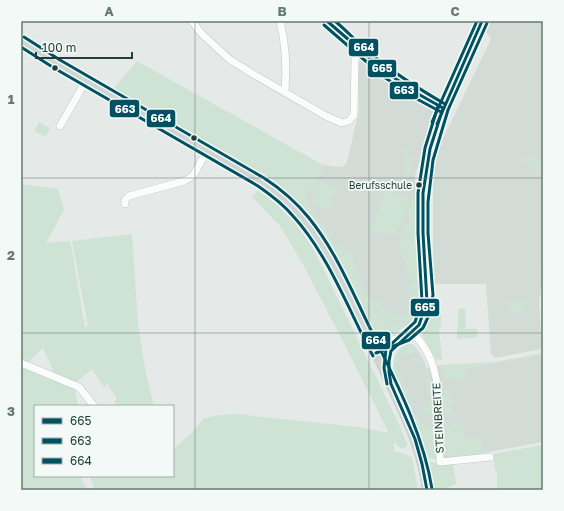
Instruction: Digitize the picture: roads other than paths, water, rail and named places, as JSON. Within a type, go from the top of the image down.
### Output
[{"type":"main road","points":[[21,41],[40,54],[268,186],[288,202],[306,221],[324,248],[393,389],[415,440],[427,490]]},
{"type":"street","points":[[192,21],[229,59],[333,120],[342,123],[349,121],[354,115],[356,48]]},
{"type":"street","points":[[280,21],[285,48],[285,92]]},
{"type":"street","points":[[327,21],[356,48],[405,85],[443,108]]},
{"type":"street","points":[[375,351],[391,351],[401,343],[420,322],[427,302],[423,234],[423,193],[430,149],[443,108],[482,21]]},
{"type":"street","points":[[60,126],[86,81]]},
{"type":"street","points":[[125,204],[125,200],[129,196],[184,181],[193,176],[207,151]]},
{"type":"street","name":"STEINBREITE","points":[[412,331],[429,356],[435,374],[438,397],[440,462],[490,456]]},
{"type":"street","points":[[375,351],[398,338],[406,336]]},
{"type":"street","points":[[391,351],[389,368],[393,389]]},
{"type":"street","points":[[21,363],[80,387],[93,405]]},
{"type":"place","name":"Berufsschule","points":[[419,185]]}]
